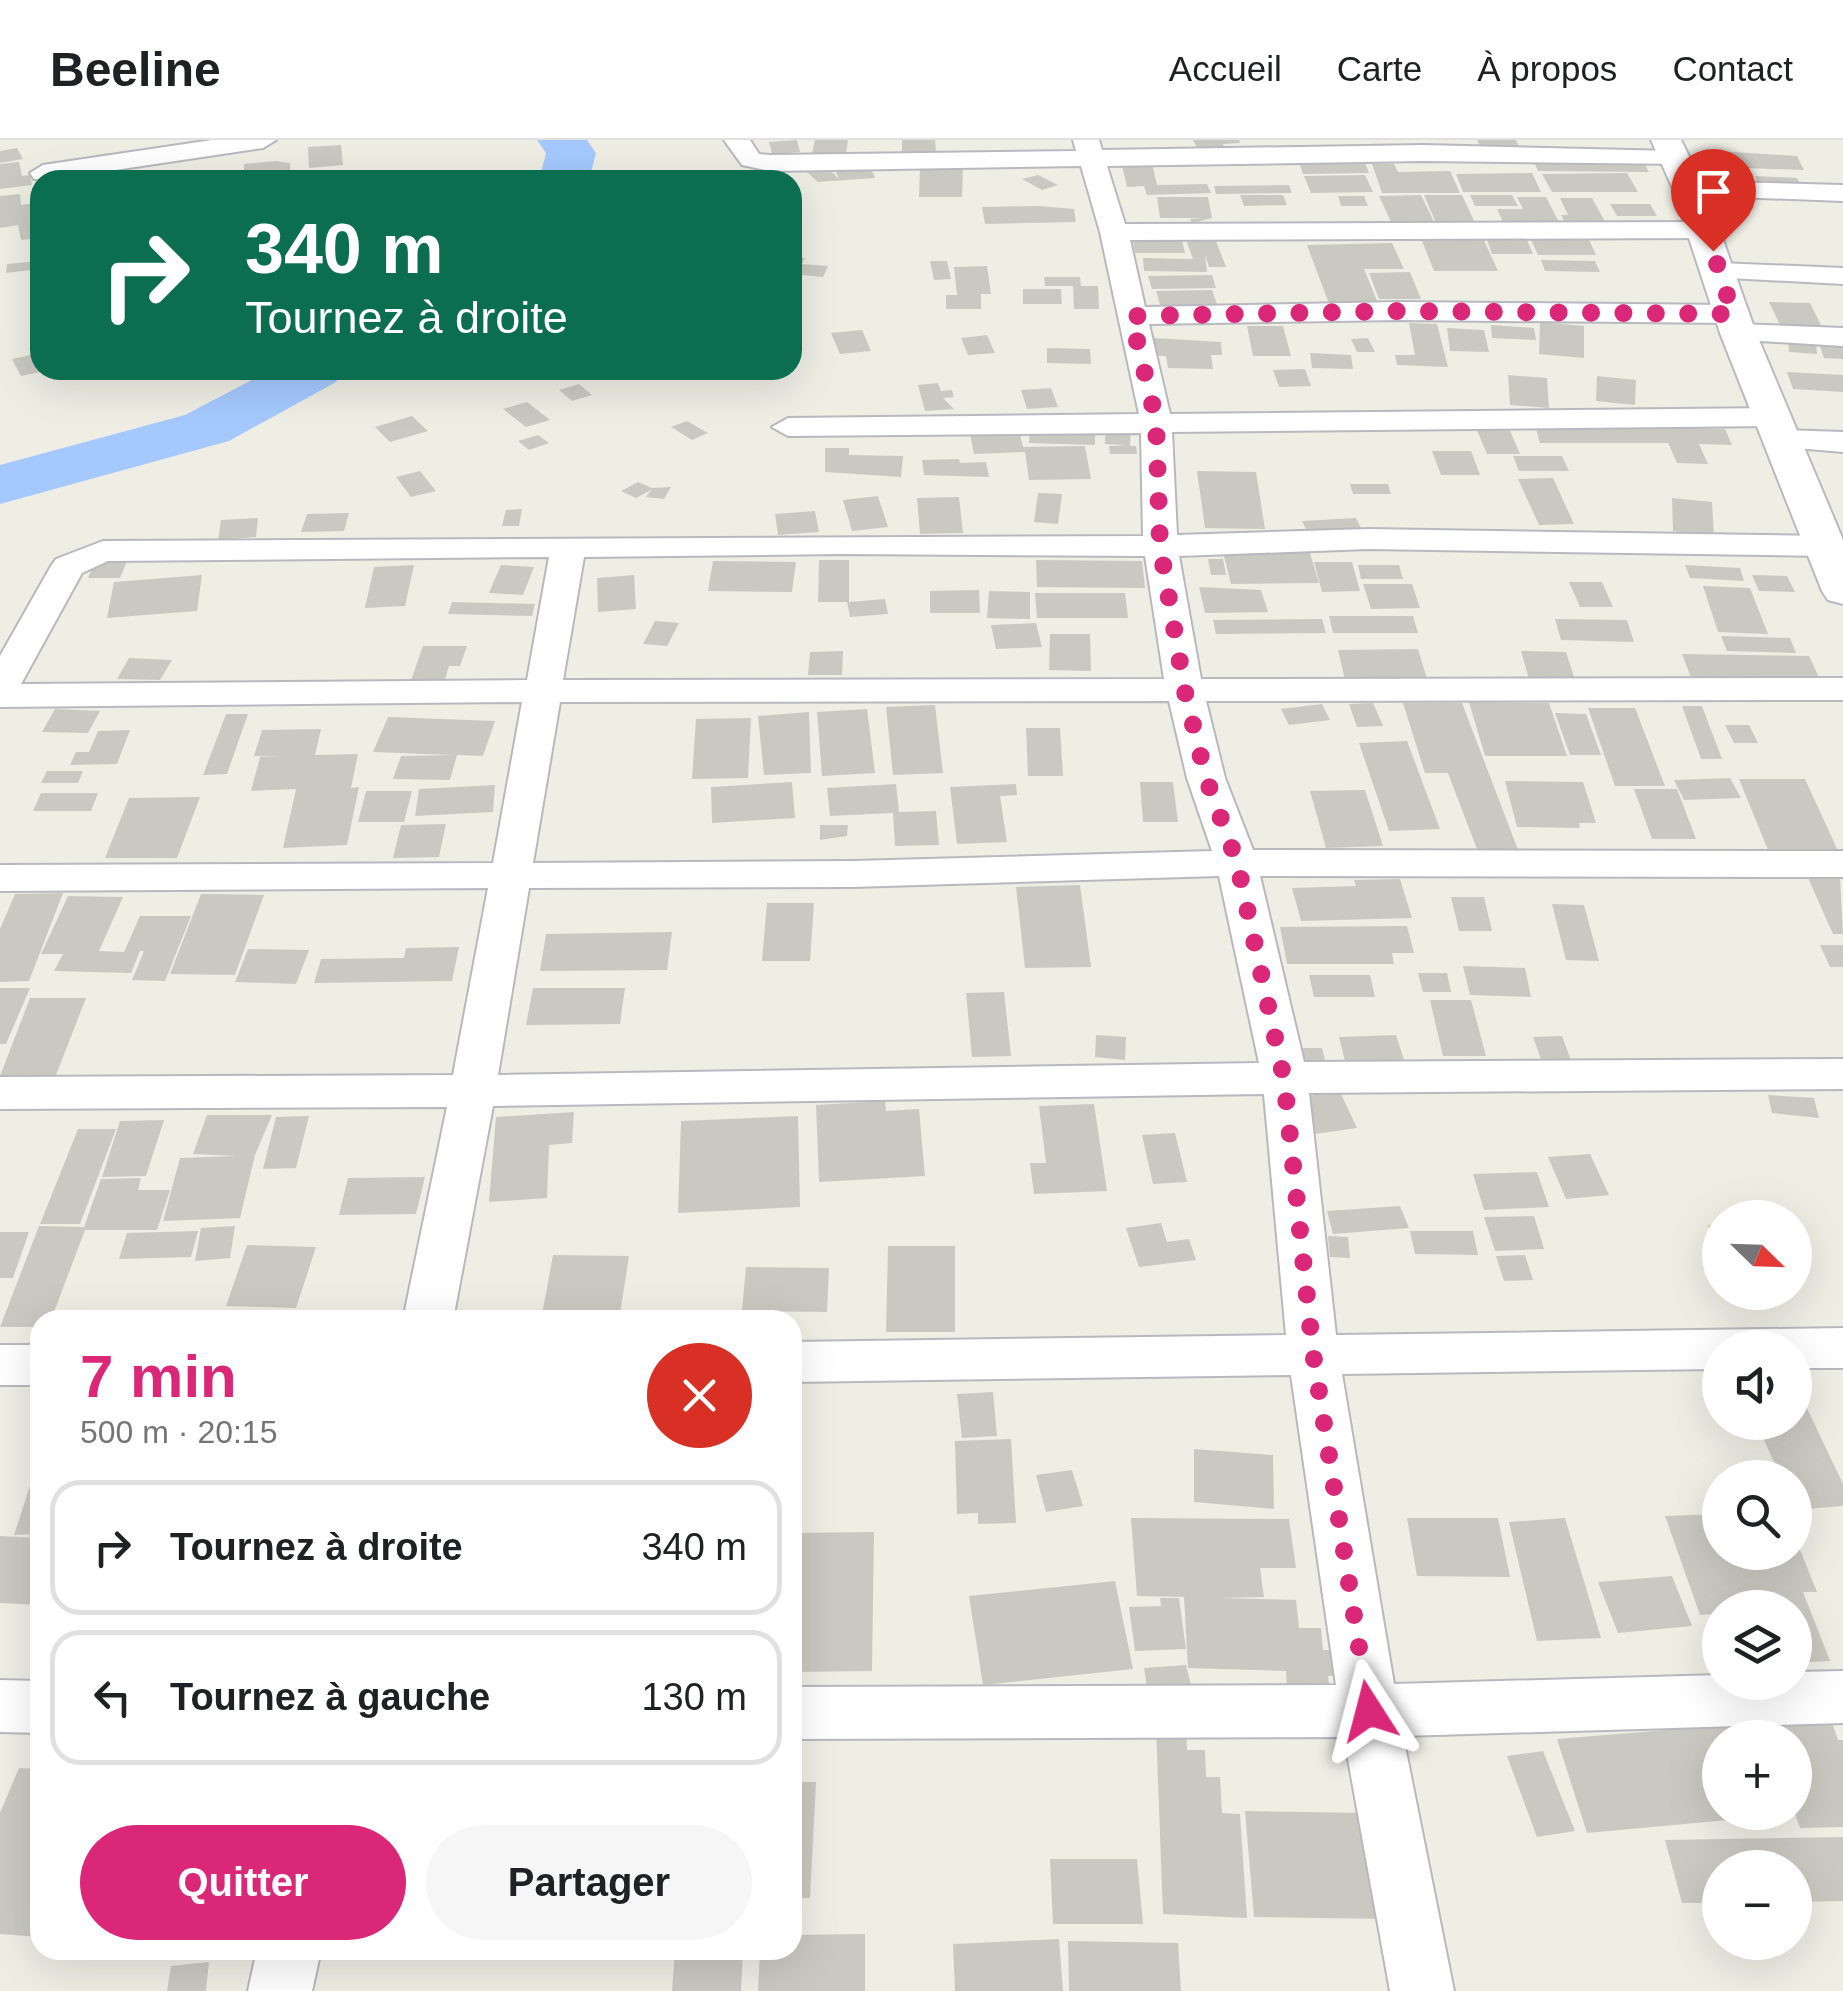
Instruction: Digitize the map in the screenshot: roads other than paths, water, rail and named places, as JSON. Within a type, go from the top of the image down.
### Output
[{"type":"street","points":[[32,140],[42,170]]},
{"type":"street","points":[[80,170],[262,140]]},
{"type":"street","points":[[737,140],[751,160],[770,163],[1088,149],[1442,153],[1676,163],[1843,194]]},
{"type":"street","points":[[1088,149],[1114,232],[1156,420],[1160,546],[1185,692],[1206,778],[1237,862],[1284,1079],[1313,1353],[1369,1711],[1422,1991]]},
{"type":"street","points":[[1676,163],[1706,230],[1735,324],[1837,570],[1368,539],[1160,546],[841,544],[90,554],[68,566],[59,579],[0,692],[1843,689]]},
{"type":"street","points":[[1114,232],[1706,230]]},
{"type":"street","points":[[1720,271],[1843,276]]},
{"type":"street","points":[[1131,316],[1399,311],[1735,324],[1843,337]]},
{"type":"street","points":[[788,427],[1156,420],[1779,428],[1843,442]]},
{"type":"street","points":[[430,1310],[545,694],[568,548]]},
{"type":"street","points":[[0,878],[852,874],[1237,862],[1843,864]]},
{"type":"street","points":[[0,1093],[473,1090],[1631,1072],[1843,1074]]},
{"type":"street","points":[[1812,1348],[1843,1348]]},
{"type":"street","points":[[802,1362],[1702,1349]]},
{"type":"street","points":[[0,1365],[30,1365]]},
{"type":"street","points":[[802,1713],[1369,1711],[1843,1697]]},
{"type":"street","points":[[0,1706],[30,1707]]},
{"type":"street","points":[[280,1991],[287,1960]]},
{"type":"waterway","points":[[562,140],[571,153],[567,170]]},
{"type":"waterway","points":[[0,485],[207,428],[296,380]]}]
